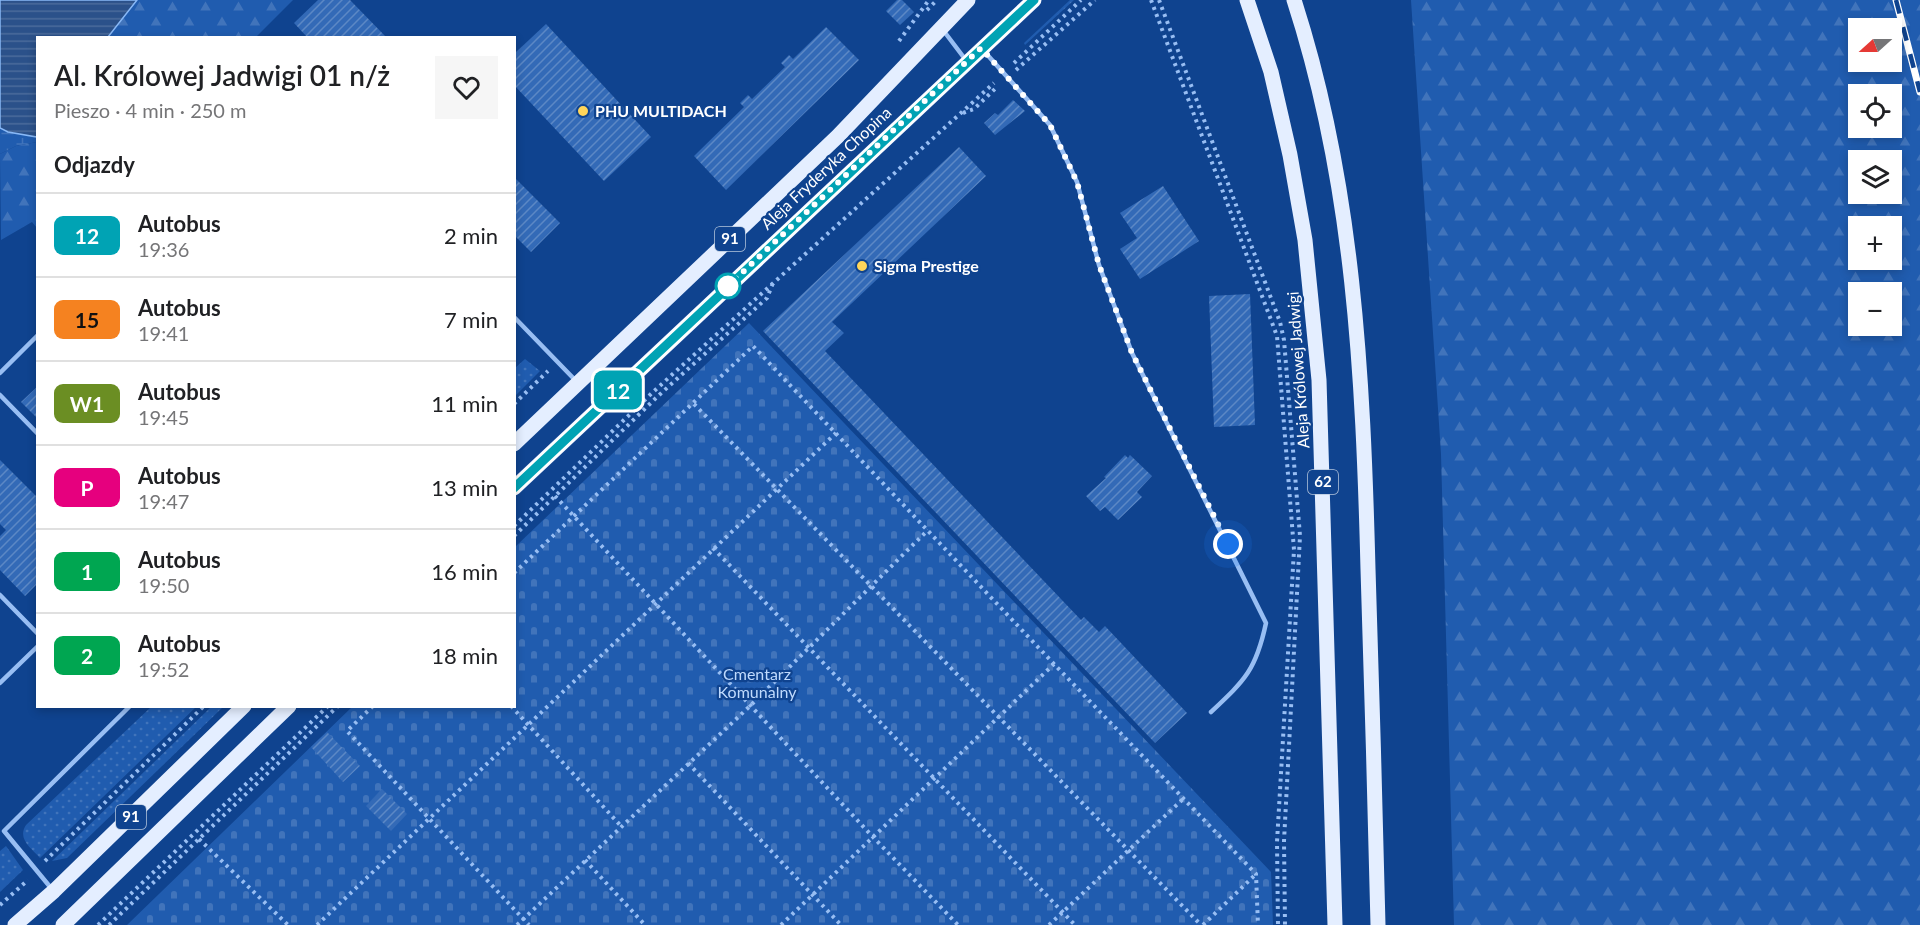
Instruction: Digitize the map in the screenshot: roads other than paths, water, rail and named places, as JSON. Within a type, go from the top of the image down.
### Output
[{"type":"main road","name":"Aleja Fryderyka Chopina","points":[[516,442],[838,136],[968,0]]},
{"type":"main road","name":"Aleja Fryderyka Chopina","points":[[516,486],[1034,0]]},
{"type":"main road","name":"Aleja Królowej Jadwigi","points":[[1247,0],[1271,72],[1290,155],[1305,240],[1319,380],[1335,925]]},
{"type":"main road","points":[[1294,0],[1316,72],[1332,141],[1347,228],[1358,332],[1364,419],[1378,925]]},
{"type":"main road","name":"91","points":[[15,925],[54,891],[242,708]]},
{"type":"main road","name":"91","points":[[63,925],[287,708]]},
{"type":"lane","points":[[941,28],[967,61]]},
{"type":"lane","points":[[981,48],[1050,125],[1077,182],[1099,265],[1132,353],[1266,623],[1260,654],[1246,679],[1211,712]]},
{"type":"lane","points":[[516,322],[578,383]]},
{"type":"lane","points":[[0,373],[36,337]]},
{"type":"lane","points":[[0,395],[36,432]]},
{"type":"lane","points":[[0,595],[36,632]]},
{"type":"lane","points":[[0,683],[36,648]]},
{"type":"lane","points":[[54,891],[2,829],[128,708]]},
{"type":"railway","points":[[1896,0],[1920,92]]},
{"type":"place","name":"PHU MULTIDACH","points":[[583,111]]},
{"type":"place","name":"Sigma Prestige","points":[[862,266]]},
{"type":"park label","name":"Cmentarz Komunalny","points":[[757,683]]}]
